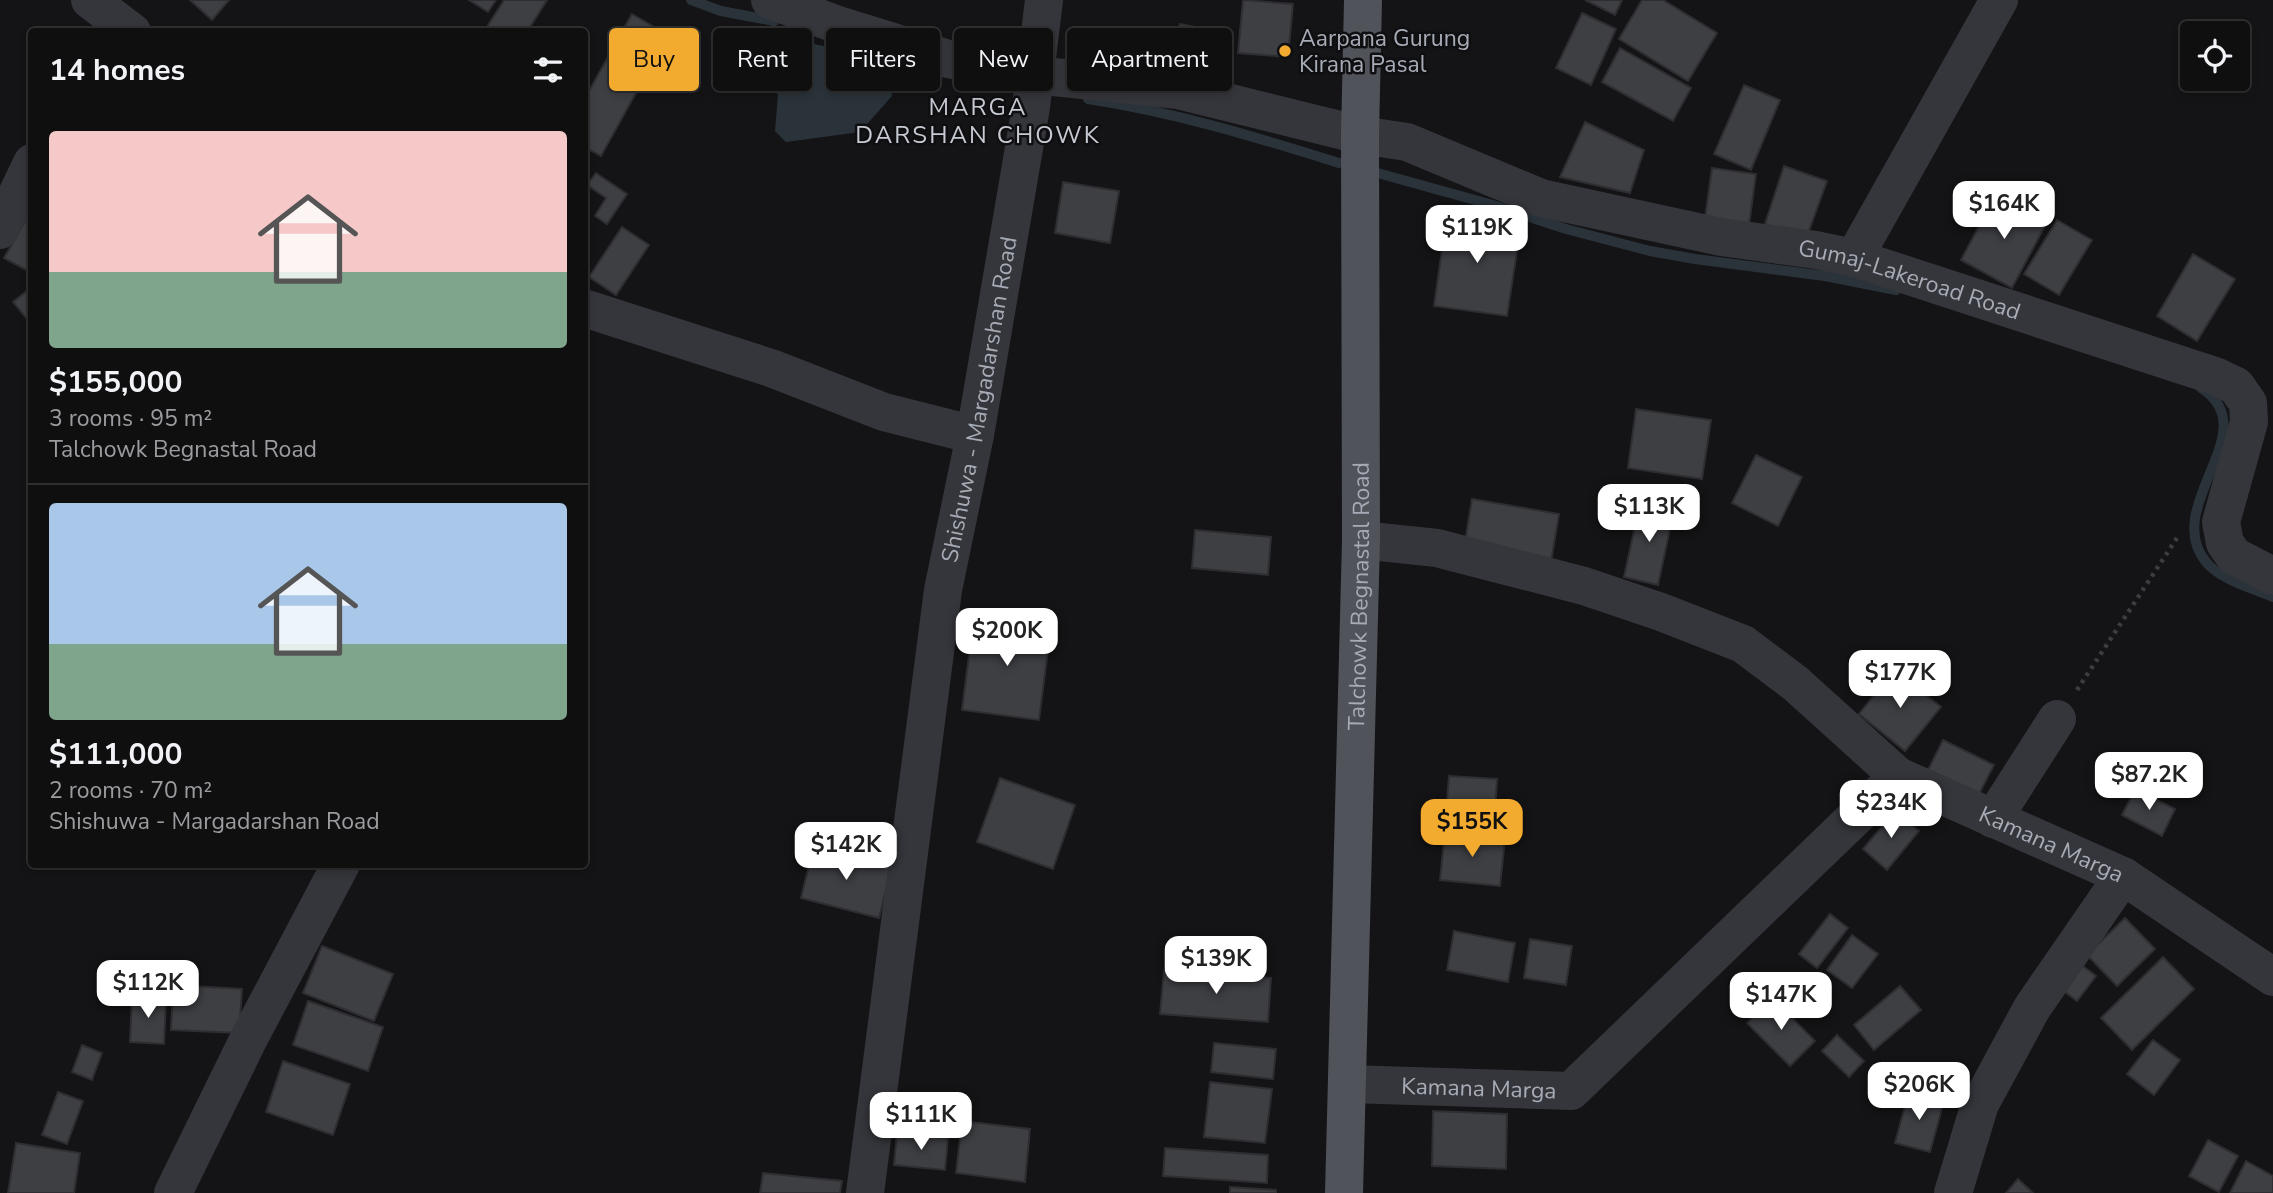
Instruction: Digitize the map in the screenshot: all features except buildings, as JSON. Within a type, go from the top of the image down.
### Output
[{"type":"main road","name":"Talchowk Begnastal Road","points":[[1344,1193],[1361,540],[1360,135],[1363,0]]},
{"type":"street","name":"Gumaj-Lakeroad Road","points":[[770,0],[841,26],[954,61]]},
{"type":"street","name":"Shishuwa - Margadarshan Road","points":[[1041,28],[1044,0]]},
{"type":"street","points":[[1854,258],[1999,0]]},
{"type":"street","name":"Gumaj-Lakeroad Road","points":[[1053,91],[1178,90],[1360,135],[1407,142],[1541,198],[1721,237],[1854,258],[2215,376],[2236,386],[2248,403],[2249,422],[2221,522],[2225,543],[2234,556],[2273,576]]},
{"type":"street","name":"Shishuwa - Margadarshan Road","points":[[865,1193],[943,590],[975,435],[1033,91]]},
{"type":"street","points":[[0,230],[28,171]]},
{"type":"street","points":[[588,309],[758,363],[884,412],[975,435]]},
{"type":"street","points":[[1361,540],[1437,548],[1584,586],[1743,644],[1795,683],[1898,776]]},
{"type":"street","points":[[1993,819],[2057,719]]},
{"type":"street","name":"Kamana Marga","points":[[1348,1084],[1571,1091],[1898,776],[2123,876],[2273,977]]},
{"type":"street","points":[[173,1193],[249,1038],[339,868]]},
{"type":"street","points":[[1953,1193],[1986,1092],[2032,1008],[2123,876]]},
{"type":"path","points":[[2057,719],[2176,538]]},
{"type":"shaded area","points":[[812,44],[826,47],[826,91],[891,91],[892,96],[860,132],[786,142],[775,131],[778,94],[772,91],[812,91]]},
{"type":"waterway","points":[[691,0],[721,11],[774,21]]},
{"type":"waterway","points":[[1088,99],[1183,118],[1339,163]]},
{"type":"waterway","points":[[1374,172],[1650,251],[1825,276],[1896,290]]},
{"type":"waterway","points":[[2201,388],[2219,405],[2224,425],[2220,447],[2195,517],[2195,540],[2206,562],[2220,574],[2273,597]]},
{"type":"place","name":"Aarpana Gurung Kirana Pasal","points":[[1285,51]]},
{"type":"district","name":"MARGA DARSHAN CHOWK","points":[[978,121]]}]
